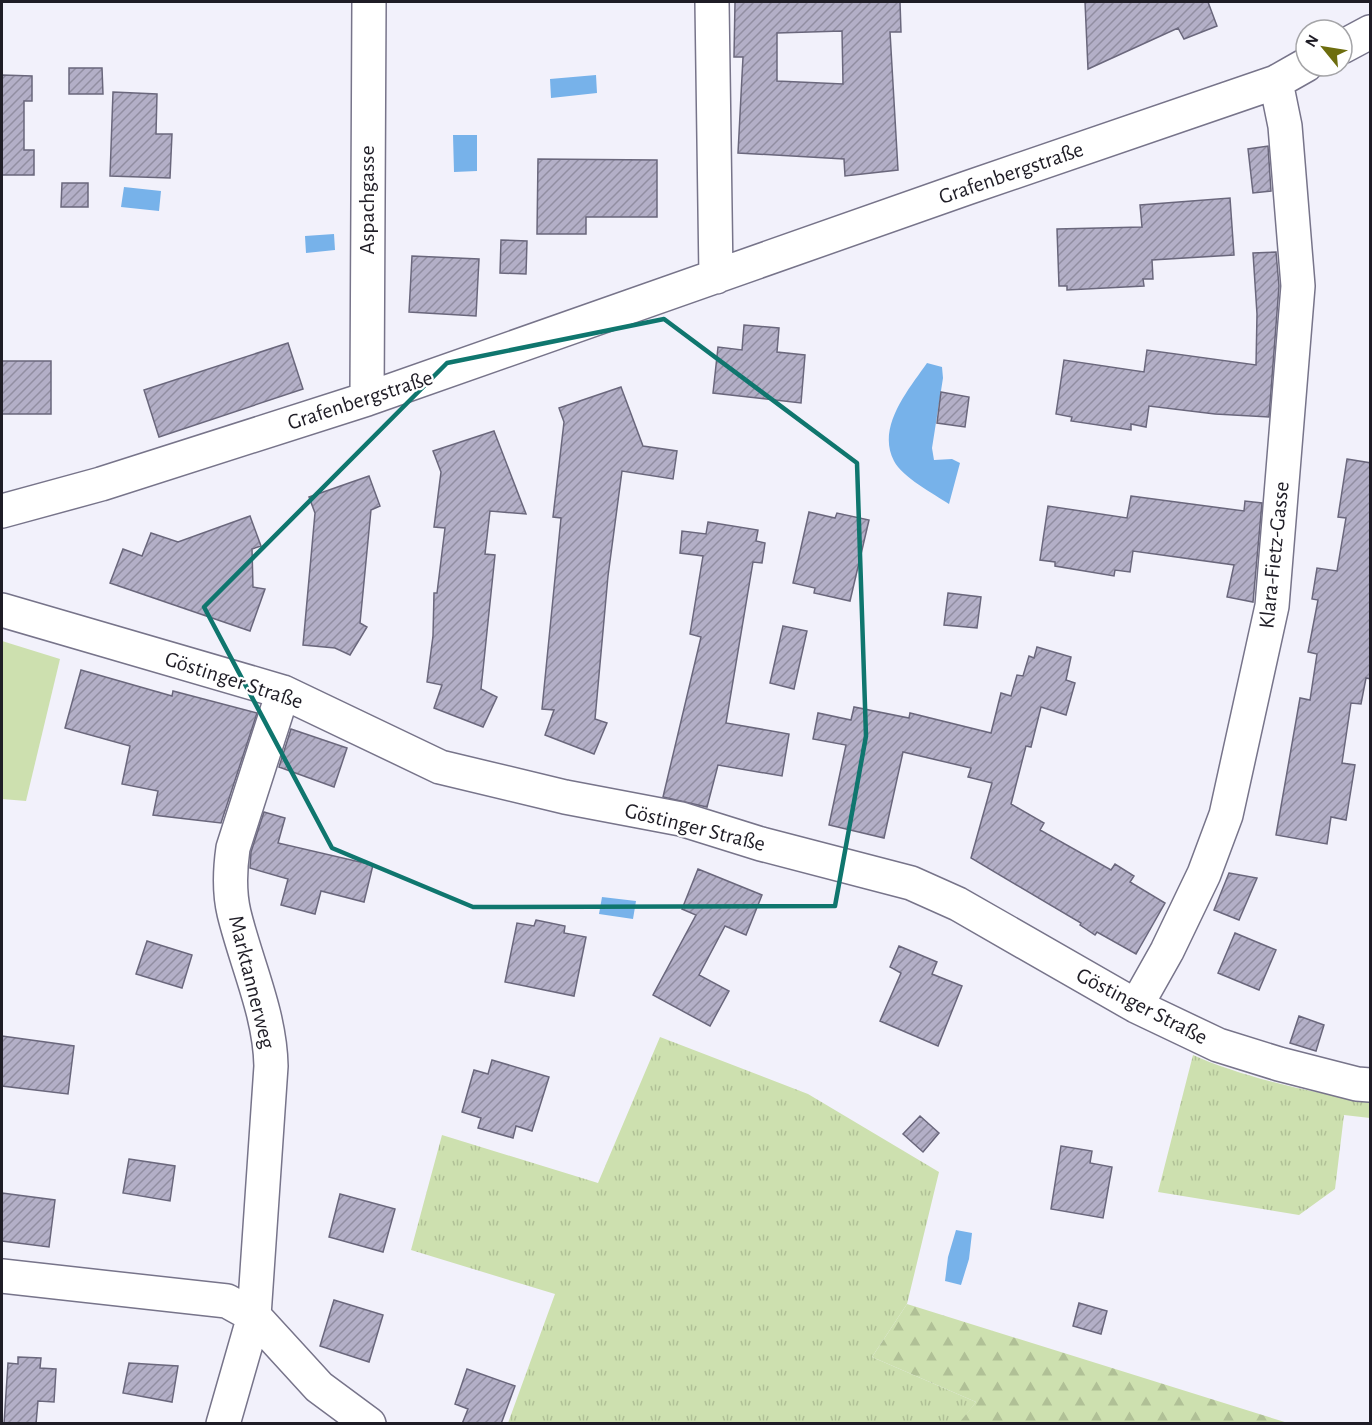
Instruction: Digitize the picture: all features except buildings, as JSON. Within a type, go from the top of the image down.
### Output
[{"type":"street","name":"Aspachgasse","points":[[367,399],[369,2]]},
{"type":"street","points":[[712,2],[716,277]]},
{"type":"street","points":[[1354,40],[1371,32]]},
{"type":"street","name":"Grafenbergstraße","points":[[2,511],[101,484],[367,399],[1275,82],[1294,72]]},
{"type":"street","name":"Klara-Fietz-Gasse","points":[[1136,1006],[1167,951],[1204,874],[1226,815],[1270,613],[1298,286],[1284,126],[1275,82]]},
{"type":"street","name":"Göstinger Straße","points":[[2,610],[284,692],[440,766],[565,797],[681,819],[761,844],[911,883],[958,904],[1136,1006],[1218,1046],[1357,1084],[1371,1085]]},
{"type":"street","name":"Marktannerweg","points":[[224,1424],[254,1316],[270,1051],[246,950],[233,911],[230,873],[233,848],[284,692]]},
{"type":"street","points":[[2,1280],[227,1301],[254,1316],[320,1387],[369,1424]]},
{"type":"highlighted area","points":[[664,319],[857,463],[866,736],[835,906],[473,907],[332,848],[204,607],[447,363]]},
{"type":"green space","points":[[2,641],[60,659],[26,801],[2,799]]},
{"type":"green space","points":[[660,1037],[808,1094],[939,1172],[907,1304],[872,1357],[976,1402],[959,1424],[508,1423],[555,1294],[411,1250],[442,1135],[598,1183]]},
{"type":"green space","points":[[1193,1055],[1234,1071],[1280,1084],[1370,1100],[1370,1118],[1344,1115],[1335,1189],[1299,1215],[1158,1192]]},
{"type":"green space","points":[[907,1304],[1288,1423],[959,1423],[976,1402],[872,1357]]},
{"type":"water","points":[[596,75],[597,93],[551,98],[550,79]]},
{"type":"water","points":[[453,135],[477,135],[477,171],[454,172]]},
{"type":"water","points":[[124,187],[161,191],[159,211],[121,207]]},
{"type":"water","points":[[334,234],[335,250],[306,253],[305,236]]},
{"type":"water","points":[[927,363],[942,367],[943,378],[932,448],[934,460],[952,459],[960,463],[949,504],[904,473],[894,461],[890,448],[889,435],[897,409]]},
{"type":"water","points":[[602,897],[636,901],[633,919],[599,914]]},
{"type":"water","points":[[956,1230],[972,1233],[969,1259],[961,1285],[945,1281],[948,1257]]}]
